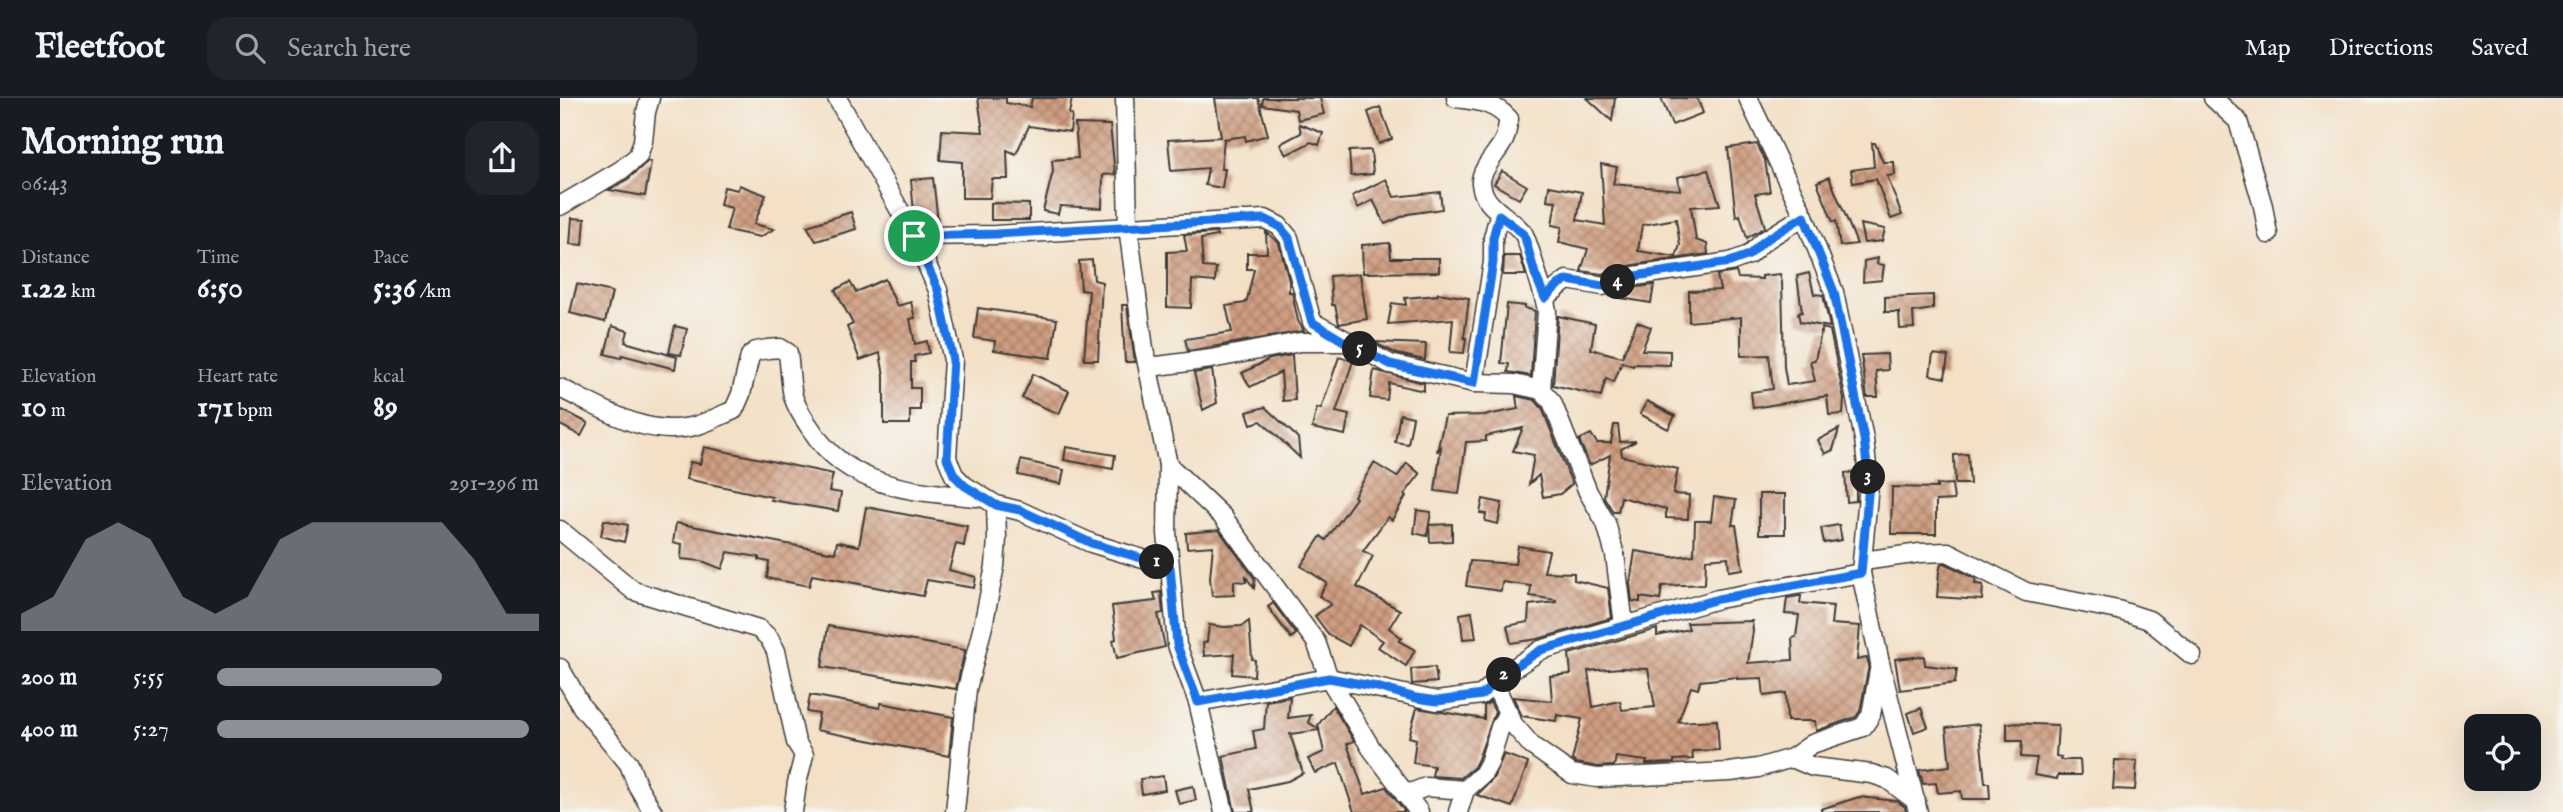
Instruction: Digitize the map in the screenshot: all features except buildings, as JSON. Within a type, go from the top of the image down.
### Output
[{"type":"street","points":[[560,206],[621,170],[638,156],[650,98]]},
{"type":"street","points":[[837,98],[914,236],[938,290],[953,360],[947,458],[954,475],[965,486],[990,501],[998,539],[983,626],[967,689],[955,812]]},
{"type":"street","points":[[1125,98],[1128,226],[1144,349],[1150,367],[1168,465],[1167,533],[1177,645],[1198,702],[1224,812]]},
{"type":"street","points":[[1456,98],[1483,101],[1499,108],[1509,119],[1506,138],[1481,182],[1485,195],[1499,215],[1524,234],[1545,298],[1547,311],[1541,390]]},
{"type":"street","points":[[1748,98],[1804,216],[1834,292],[1864,439],[1869,484],[1862,567],[1880,663],[1917,806]]},
{"type":"street","points":[[2213,98],[2238,121],[2263,206],[2268,234]]},
{"type":"street","points":[[1474,383],[1493,262],[1493,238],[1499,215]]},
{"type":"street","points":[[1545,298],[1567,280],[1603,286],[1635,276],[1730,262],[1749,255],[1764,241],[1804,216]]},
{"type":"street","points":[[914,236],[1265,219],[1279,226],[1289,238],[1312,322],[1390,364],[1474,383],[1514,384],[1541,390],[1552,402],[1588,492],[1606,523],[1615,555],[1624,625]]},
{"type":"street","points":[[1150,367],[1211,359],[1300,342],[1345,342]]},
{"type":"street","points":[[560,388],[636,424],[679,429],[698,425],[734,410],[741,394],[750,356],[756,351],[780,348],[788,353],[793,398],[803,418],[830,455],[858,474],[917,492],[990,501],[1020,510],[1091,543],[1170,567]]},
{"type":"street","points":[[1168,465],[1223,517],[1316,642],[1329,678],[1371,748],[1419,812]]},
{"type":"street","points":[[560,530],[634,591],[759,629],[769,638],[776,651],[796,742],[804,755],[793,812]]},
{"type":"street","points":[[1198,702],[1329,678],[1437,701],[1482,695],[1494,683],[1541,650],[1718,599],[1920,553],[1948,552],[2026,592],[2118,610],[2149,620],[2192,655]]},
{"type":"street","points":[[1494,683],[1513,724],[1532,746],[1572,774],[1597,778],[1730,772],[1758,768],[1792,758],[1812,744],[1863,727],[1871,716],[1880,663]]},
{"type":"street","points":[[560,668],[582,707],[629,764],[637,785],[653,812]]},
{"type":"street","points":[[1458,812],[1465,790],[1483,774],[1508,712]]},
{"type":"street","points":[[1792,758],[1813,766],[1872,774],[1887,779],[1917,806]]},
{"type":"street","points":[[1405,795],[1426,787],[1465,790]]},
{"type":"route","points":[[1499,215],[1513,223],[1524,234],[1545,298],[1567,280],[1603,286],[1635,276],[1730,262],[1749,255],[1764,241],[1804,216],[1834,292],[1864,439],[1869,484],[1861,573],[1718,599],[1541,650],[1504,674],[1482,695],[1458,700],[1416,698],[1329,678],[1198,702],[1177,645],[1170,567],[1091,543],[1020,510],[996,505],[965,486],[954,475],[947,458],[953,360],[938,290],[914,236],[1265,219],[1279,226],[1289,238],[1312,322],[1390,364],[1474,383],[1493,262],[1493,238],[1499,215]]}]
